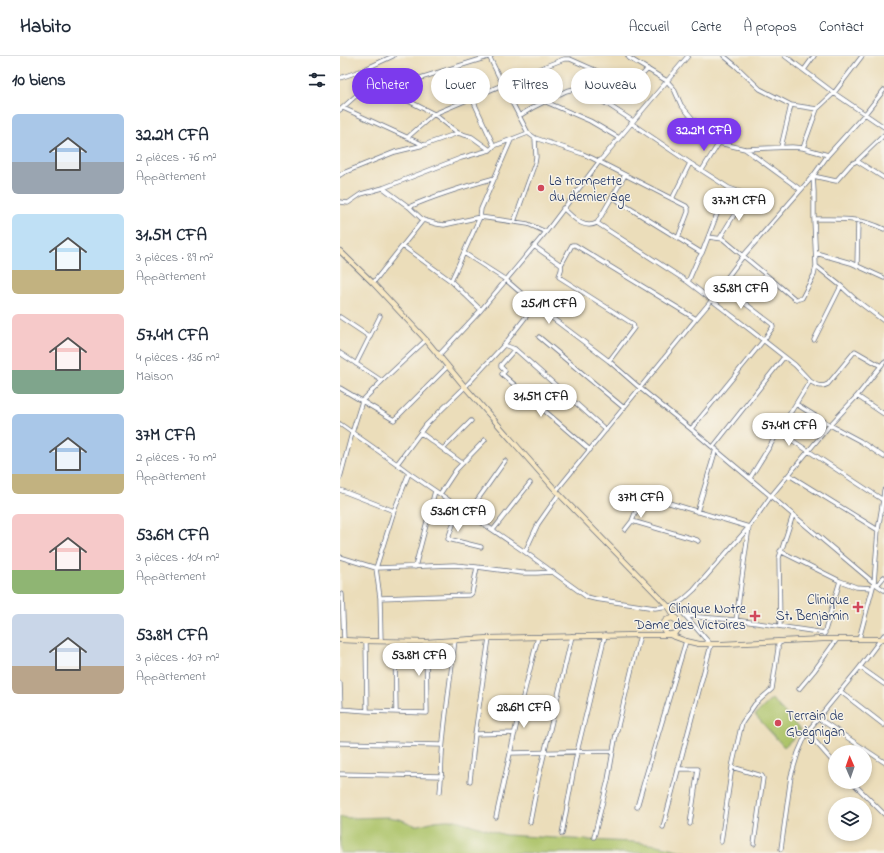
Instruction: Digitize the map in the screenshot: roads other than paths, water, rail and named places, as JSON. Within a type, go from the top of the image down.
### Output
[{"type":"street","points":[[367,68],[393,56]]},
{"type":"street","points":[[423,77],[490,56],[498,74]]},
{"type":"street","points":[[628,56],[646,68]]},
{"type":"street","points":[[438,356],[481,310],[546,232],[598,162],[688,56]]},
{"type":"street","points":[[724,56],[760,89],[791,105],[817,109]]},
{"type":"street","points":[[785,56],[834,93],[884,127]]},
{"type":"street","points":[[804,70],[814,56]]},
{"type":"street","points":[[803,148],[817,109],[834,93],[862,56]]},
{"type":"street","points":[[541,68],[564,59],[570,59],[590,68]]},
{"type":"street","points":[[651,71],[667,81],[674,89],[681,105],[704,132],[719,143],[745,149],[781,147],[803,148],[828,156]]},
{"type":"street","points":[[340,78],[352,74]]},
{"type":"street","points":[[563,93],[574,89],[583,90],[607,104],[690,163],[729,188],[743,193],[745,197],[720,238]]},
{"type":"street","points":[[525,552],[538,524],[558,493],[590,450],[712,300],[721,285],[744,255],[813,176],[884,90]]},
{"type":"street","points":[[352,99],[341,109],[424,145]]},
{"type":"street","points":[[414,104],[434,114],[458,132],[472,137],[490,150]]},
{"type":"street","points":[[408,137],[434,114],[458,104]]},
{"type":"street","points":[[475,104],[494,146]]},
{"type":"street","points":[[513,104],[528,133],[536,138],[583,154],[686,206],[688,212],[678,238]]},
{"type":"street","points":[[519,116],[541,104]]},
{"type":"street","points":[[551,104],[590,121],[618,138]]},
{"type":"street","points":[[781,147],[791,105]]},
{"type":"street","points":[[340,176],[343,173],[396,152],[424,145],[458,132]]},
{"type":"street","points":[[340,202],[348,203],[361,194],[383,188],[461,158],[490,150],[494,146],[528,133]]},
{"type":"street","points":[[813,176],[836,181],[851,164],[884,135]]},
{"type":"street","points":[[514,222],[535,163],[536,138]]},
{"type":"street","points":[[451,281],[480,217],[481,209],[511,140]]},
{"type":"street","points":[[702,170],[719,143]]},
{"type":"street","points":[[745,149],[801,190]]},
{"type":"street","points":[[856,161],[884,178]]},
{"type":"street","points":[[672,199],[690,163]]},
{"type":"street","points":[[563,208],[581,224],[588,226],[597,223],[625,175]]},
{"type":"street","points":[[708,237],[723,239],[795,299],[802,298],[814,276],[816,266],[813,176]]},
{"type":"street","points":[[408,207],[445,193],[495,178]]},
{"type":"street","points":[[383,188],[423,220],[440,225],[480,217],[528,224],[546,232]]},
{"type":"street","points":[[688,282],[702,253],[729,188]]},
{"type":"street","points":[[613,196],[631,209],[702,253]]},
{"type":"street","points":[[814,219],[858,220],[874,224],[884,229]]},
{"type":"street","points":[[373,283],[423,220]]},
{"type":"street","points":[[857,266],[858,220]]},
{"type":"street","points":[[597,223],[688,282],[795,365],[810,381],[823,386],[828,384],[855,351],[881,366]]},
{"type":"street","points":[[609,362],[634,326],[559,277],[562,270],[561,265],[572,246],[575,245],[696,319]]},
{"type":"street","points":[[403,246],[451,281],[481,310]]},
{"type":"street","points":[[534,246],[561,265]]},
{"type":"street","points":[[340,251],[373,283],[426,340],[438,356],[558,493],[668,606],[679,625],[678,630],[669,635],[490,638],[426,642],[366,642],[342,640],[342,594]]},
{"type":"street","points":[[464,252],[506,280],[535,305],[609,362],[884,590]]},
{"type":"street","points":[[816,253],[857,266],[884,278]]},
{"type":"street","points":[[816,266],[856,300],[884,321]]},
{"type":"street","points":[[691,429],[773,327],[772,324],[721,285]]},
{"type":"street","points":[[814,340],[841,286]]},
{"type":"street","points":[[397,464],[426,425],[465,387],[504,345],[535,305]]},
{"type":"street","points":[[356,364],[380,316]]},
{"type":"street","points":[[340,317],[370,336]]},
{"type":"street","points":[[539,337],[624,408]]},
{"type":"street","points":[[340,478],[362,401],[426,340]]},
{"type":"street","points":[[504,345],[515,349],[606,430]]},
{"type":"street","points":[[515,349],[501,365],[505,371],[502,374],[590,450]]},
{"type":"street","points":[[340,353],[382,381]]},
{"type":"street","points":[[696,512],[714,448],[784,357]]},
{"type":"street","points":[[340,424],[525,552],[587,597],[655,608],[676,605],[694,590],[749,527],[771,496],[830,425],[857,396],[884,362]]},
{"type":"street","points":[[340,388],[394,420],[448,366]]},
{"type":"street","points":[[750,478],[810,381]]},
{"type":"street","points":[[857,396],[884,414]]},
{"type":"street","points":[[796,404],[860,441],[884,457]]},
{"type":"street","points":[[443,449],[471,421]]},
{"type":"street","points":[[778,431],[883,500]]},
{"type":"street","points":[[421,433],[462,463]]},
{"type":"street","points":[[440,494],[453,473],[485,440]]},
{"type":"street","points":[[468,513],[505,461]]},
{"type":"street","points":[[381,641],[380,598],[376,568],[394,511],[409,473]]},
{"type":"street","points":[[789,475],[878,530]]},
{"type":"street","points":[[493,530],[530,483]]},
{"type":"street","points":[[340,490],[394,511]]},
{"type":"street","points":[[876,584],[878,530],[884,490]]},
{"type":"street","points":[[414,567],[435,491]]},
{"type":"street","points":[[625,530],[632,520],[642,498],[646,496],[749,527]]},
{"type":"street","points":[[459,507],[448,539],[481,547]]},
{"type":"street","points":[[780,626],[778,564],[780,551],[793,515]]},
{"type":"street","points":[[632,520],[698,541]]},
{"type":"street","points":[[736,620],[749,527]]},
{"type":"street","points":[[780,551],[840,581],[856,587],[872,588]]},
{"type":"street","points":[[340,557],[376,568],[454,565],[522,573],[553,572]]},
{"type":"street","points":[[380,598],[470,595],[472,593],[477,567]]},
{"type":"street","points":[[859,639],[872,588],[884,577]]},
{"type":"street","points":[[823,638],[840,581]]},
{"type":"street","points":[[676,605],[711,645]]},
{"type":"street","points":[[686,616],[736,620],[825,633]]},
{"type":"street","points":[[677,621],[670,618],[666,620],[663,623],[663,629],[665,632],[669,635],[699,644],[711,645],[823,638],[882,639]]},
{"type":"street","points":[[562,834],[578,752],[606,635]]},
{"type":"street","points":[[594,837],[640,635]]},
{"type":"street","points":[[782,849],[791,776],[798,753],[807,732],[860,668],[884,635]]},
{"type":"street","points":[[530,822],[544,752],[572,636]]},
{"type":"street","points":[[496,817],[538,637]]},
{"type":"street","points":[[470,781],[475,734],[490,638]]},
{"type":"street","points":[[799,689],[837,639]]},
{"type":"street","points":[[440,792],[442,776],[442,745],[455,640]]},
{"type":"street","points":[[637,808],[686,641]]},
{"type":"street","points":[[721,842],[732,767],[742,723],[755,704],[772,689],[778,644],[783,641]]},
{"type":"street","points":[[366,642],[367,712]]},
{"type":"street","points":[[395,642],[396,712]]},
{"type":"street","points":[[340,683],[340,708],[367,712],[427,713],[426,642]]},
{"type":"street","points":[[663,827],[711,645]]},
{"type":"street","points":[[860,668],[884,684]]},
{"type":"street","points":[[840,691],[884,725]]},
{"type":"street","points":[[818,718],[884,762]]},
{"type":"street","points":[[807,732],[828,756]]},
{"type":"street","points":[[475,734],[515,733]]},
{"type":"street","points":[[340,744],[442,745]]},
{"type":"street","points":[[510,753],[613,751]]},
{"type":"street","points":[[732,767],[762,776],[763,778],[754,844]]},
{"type":"street","points":[[678,769],[698,769],[690,824]]},
{"type":"street","points":[[340,774],[442,776]]},
{"type":"street","points":[[859,789],[884,814]]},
{"type":"place","name":"La trompette du dernier age","points":[[541,188]]},
{"type":"place","name":"Clinique St. Benjamin","points":[[858,607]]},
{"type":"place","name":"Clinique Notre Dame des Victoires","points":[[755,616]]},
{"type":"place","name":"Terrain de Gbègnigan","points":[[778,723]]}]
